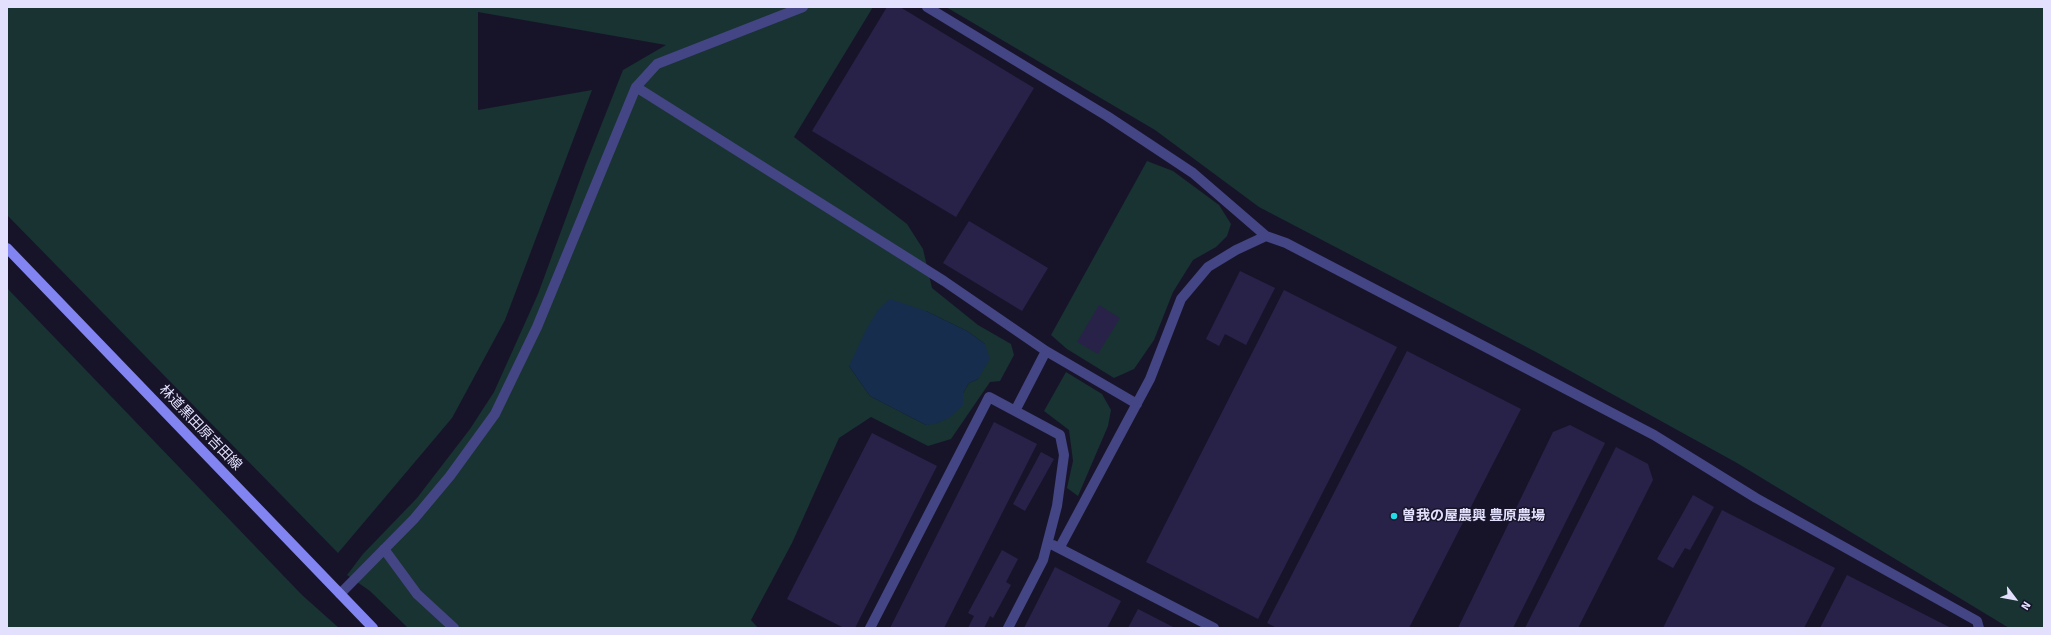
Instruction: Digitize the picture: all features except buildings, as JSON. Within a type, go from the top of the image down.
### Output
[{"type":"street","name":"林道黒田原吉田線","points":[[7,248],[373,628]]},
{"type":"lane","points":[[340,594],[414,519],[450,476],[495,414],[537,327],[636,86],[657,64],[803,7]]},
{"type":"lane","points":[[927,7],[1107,116],[1193,172],[1266,236],[1286,243],[1654,435],[1756,498],[1977,621],[1979,628]]},
{"type":"lane","points":[[636,86],[944,280],[1046,350],[1136,404]]},
{"type":"lane","points":[[1060,547],[1150,379],[1181,299],[1208,267],[1236,250],[1266,236]]},
{"type":"lane","points":[[1015,411],[1046,350]]},
{"type":"lane","points":[[870,628],[989,397],[1060,435],[1064,455],[1057,506],[1043,560],[1008,628]]},
{"type":"lane","points":[[1048,542],[1214,628]]},
{"type":"lane","points":[[384,549],[417,594],[454,628]]},
{"type":"green space","points":[[7,7],[873,7],[794,137],[907,224],[923,249],[932,288],[978,325],[1011,344],[1014,355],[1000,381],[990,382],[951,439],[928,446],[871,417],[839,438],[792,543],[751,620],[758,628],[408,628],[370,591],[347,575],[363,554],[417,498],[470,429],[494,392],[538,294],[585,166],[623,70],[666,45],[478,12],[478,110],[592,90],[505,320],[452,418],[338,553],[7,215]],"holes":[[[926,311],[967,331],[985,344],[978,379],[969,383],[963,393],[926,425],[870,396],[849,366]]]},
{"type":"green space","points":[[946,7],[2044,7],[2044,628],[2009,628],[1737,463],[1536,352],[1259,207],[1155,130]]},
{"type":"green space","points":[[1147,161],[1173,171],[1219,205],[1231,224],[1227,236],[1216,247],[1193,260],[1173,292],[1154,340],[1134,369],[1114,378],[1067,349],[1051,335]]},
{"type":"green space","points":[[7,288],[302,595],[339,628],[7,628]]},
{"type":"green space","points":[[1066,372],[1102,394],[1111,410],[1108,426],[1078,496],[1067,488],[1073,461],[1069,430],[1044,411]]},
{"type":"water","points":[[890,299],[926,311],[967,331],[985,344],[990,359],[978,379],[969,383],[963,393],[963,405],[949,418],[935,424],[926,425],[870,396],[849,366],[867,328],[878,310]]},
{"type":"place","name":"曽我の屋農興 豊原農場","points":[[1394,516]]}]
